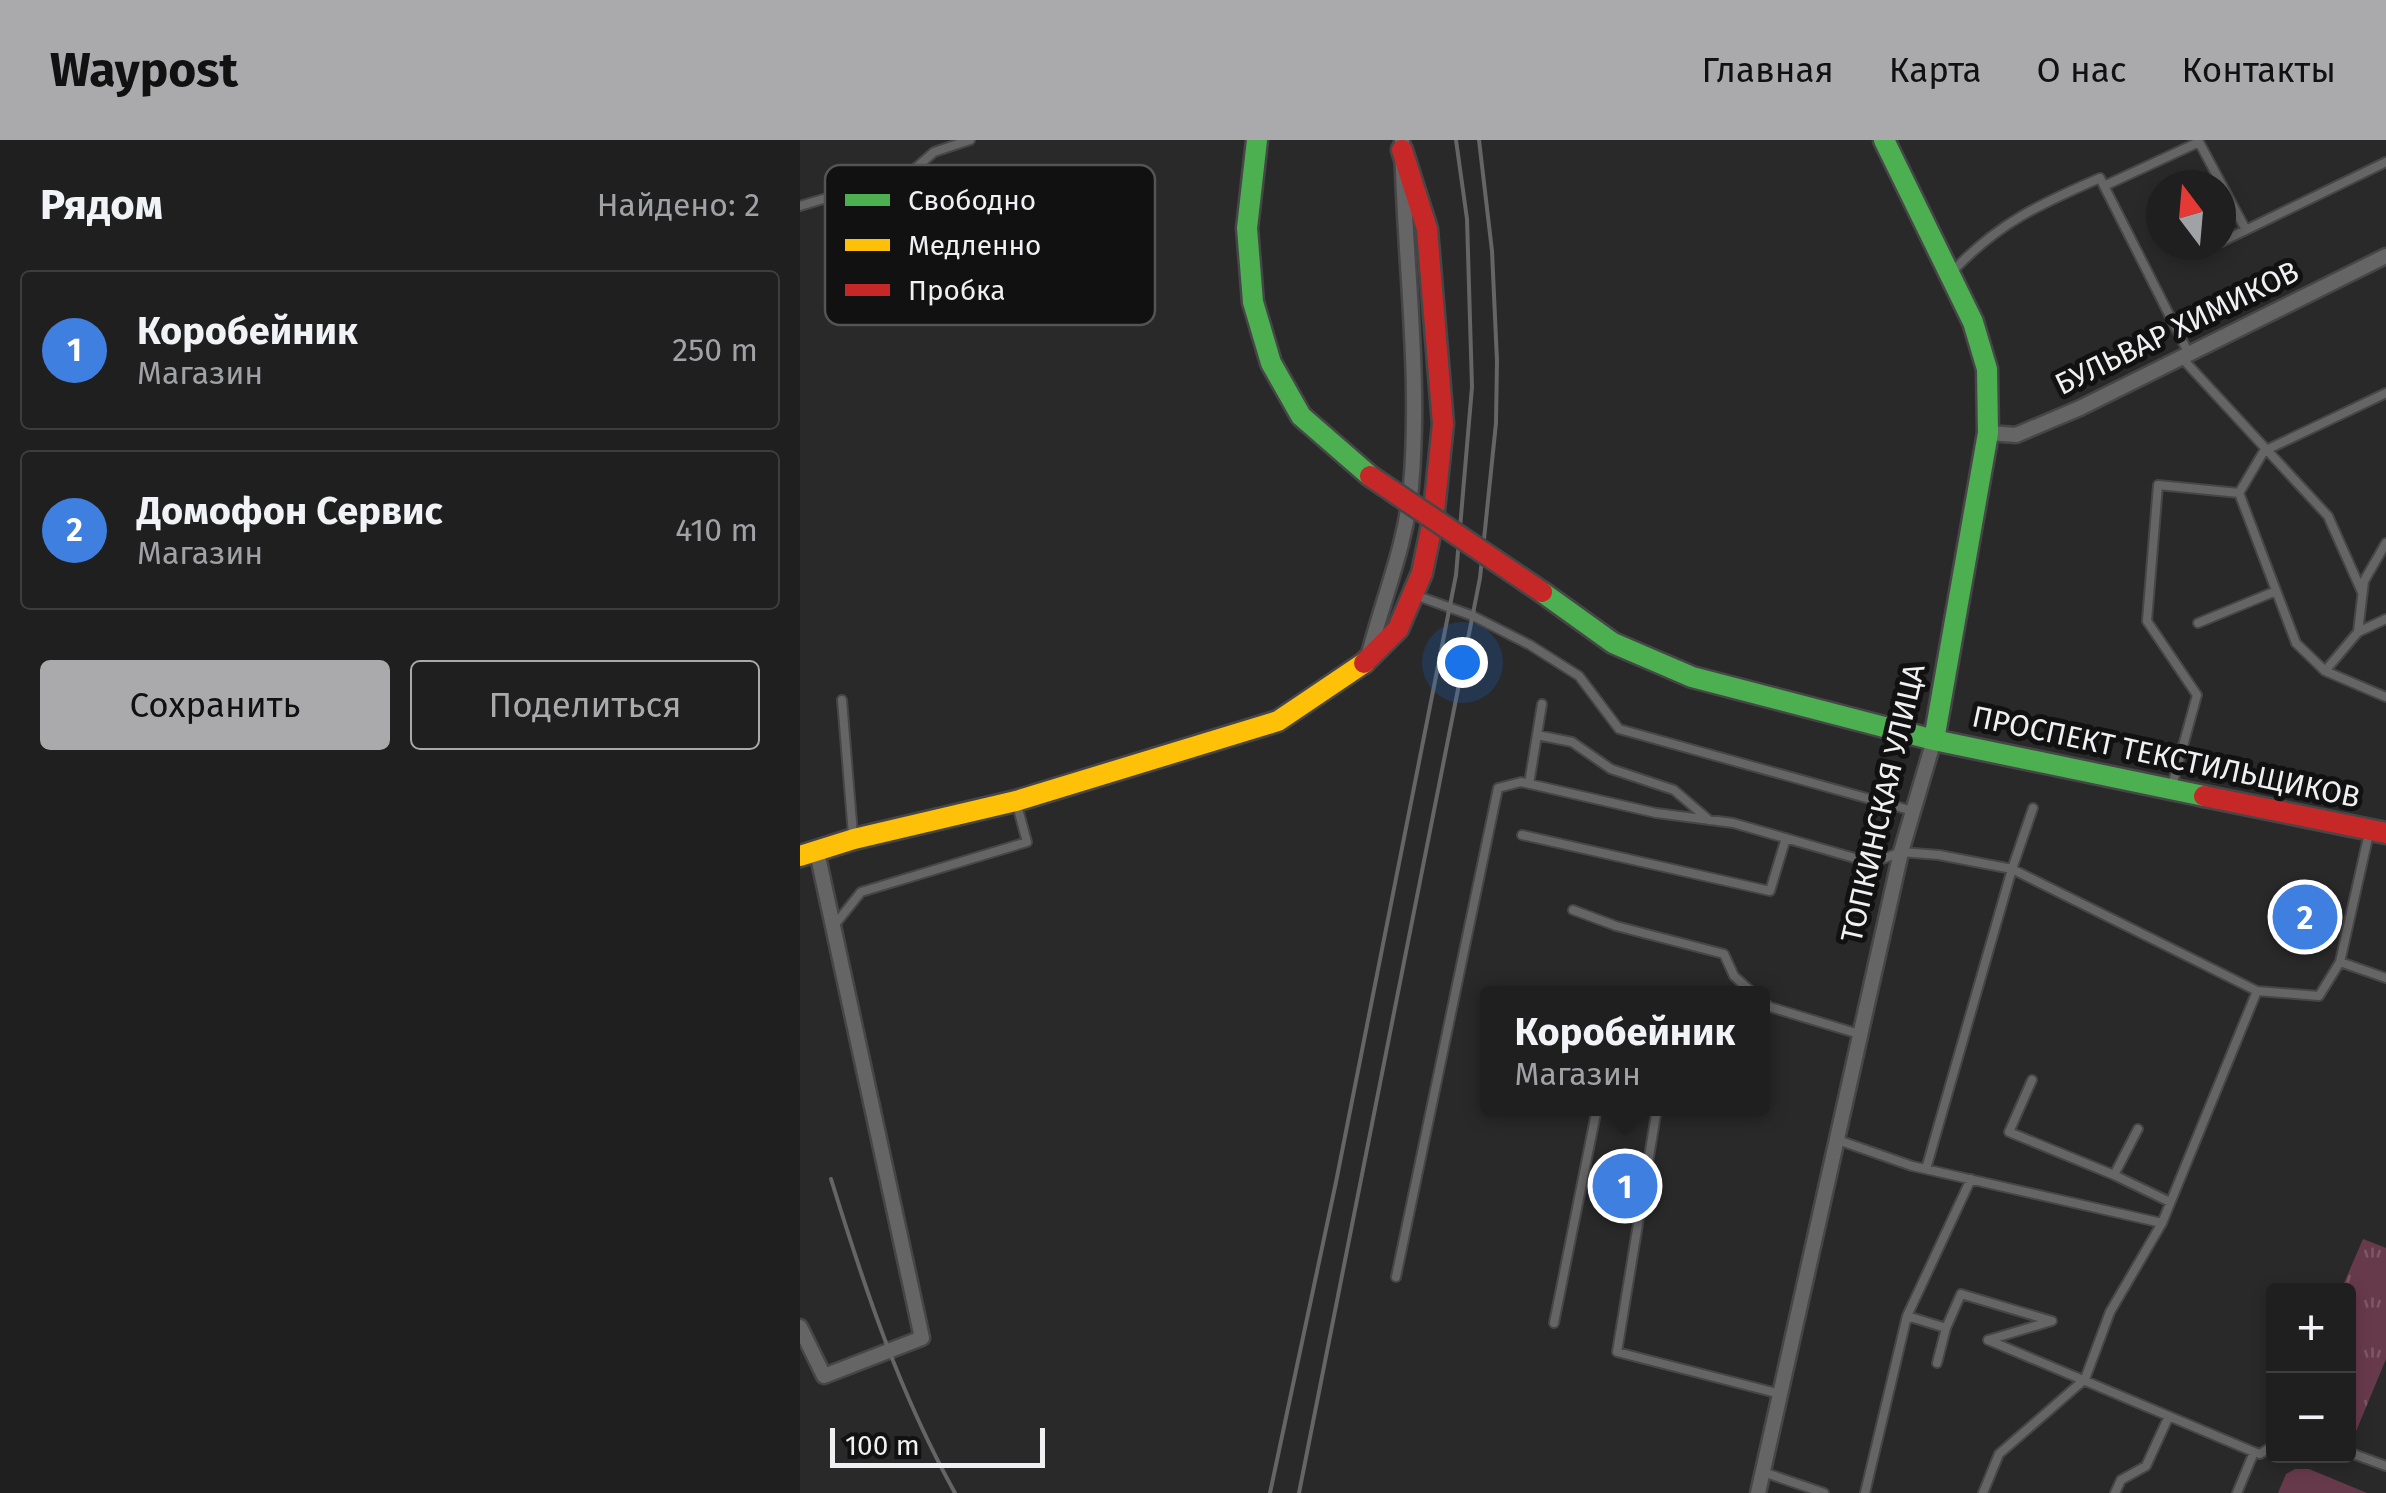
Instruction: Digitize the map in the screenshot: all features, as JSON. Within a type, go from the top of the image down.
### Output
[{"type":"street","name":"ПРОСПЕКТ ТЕКСТИЛЬЩИКОВ","points":[[1256,140],[1247,228],[1253,302],[1271,363],[1302,416],[1370,476],[1613,643],[1692,677],[1934,740],[2378,831]]},
{"type":"street","name":"ТОПКИНСКАЯ УЛИЦА","points":[[1758,1493],[1901,852],[1934,740],[1988,432],[1987,369],[1972,322],[1884,140]]},
{"type":"street","points":[[800,1327],[824,1376],[922,1338],[833,927],[808,854],[854,839],[1016,801],[1278,721],[1367,661],[1398,629],[1422,573],[1434,520],[1443,424],[1427,229],[1402,145]]},
{"type":"street","points":[[1367,661],[1402,548],[1411,487],[1402,145]]},
{"type":"street","name":"БУЛЬВАР ХИМИКОВ","points":[[1988,432],[2016,434],[2080,408],[2386,256]]},
{"type":"lane","points":[[919,165],[934,152],[970,140]]},
{"type":"lane","points":[[2104,186],[2198,142],[2246,230]]},
{"type":"lane","points":[[2236,235],[2386,162]]},
{"type":"lane","points":[[1948,275],[1978,244],[2033,206],[2100,178],[2184,354],[2264,450],[2328,516],[2362,592]]},
{"type":"lane","points":[[800,206],[825,198]]},
{"type":"lane","points":[[2239,493],[2264,450],[2386,394]]},
{"type":"lane","points":[[2170,790],[2197,695],[2147,621],[2158,485],[2239,493]]},
{"type":"lane","points":[[2239,493],[2296,643],[2325,672],[2386,697]]},
{"type":"lane","points":[[2358,632],[2364,582],[2386,543]]},
{"type":"lane","points":[[2198,623],[2276,591]]},
{"type":"lane","points":[[1413,595],[1473,616],[1579,676],[1619,728],[1914,811]]},
{"type":"lane","points":[[2325,672],[2358,632],[2386,619]]},
{"type":"lane","points":[[842,700],[854,839]]},
{"type":"lane","points":[[1529,784],[1542,704]]},
{"type":"lane","points":[[1537,735],[1572,742],[1611,770],[1674,790],[1710,820]]},
{"type":"lane","points":[[1396,1276],[1498,788],[1521,782],[1656,813],[1710,820],[1872,863],[1901,852],[2012,869],[2257,991],[2318,996],[2340,962],[2378,831]]},
{"type":"lane","points":[[833,927],[861,892],[1027,842],[1016,801]]},
{"type":"lane","points":[[1926,1169],[2033,808]]},
{"type":"lane","points":[[1522,835],[1770,891],[1786,838]]},
{"type":"lane","points":[[1573,910],[1616,926],[1724,954],[1734,976],[1745,986]]},
{"type":"lane","points":[[2340,962],[2386,978]]},
{"type":"lane","points":[[1983,1493],[1999,1454],[2085,1379],[2110,1312],[2162,1223],[2257,991]]},
{"type":"lane","points":[[1770,1007],[1859,1034]]},
{"type":"lane","points":[[2032,1080],[2009,1132],[2170,1202]]},
{"type":"lane","points":[[1554,1323],[1595,1116]]},
{"type":"lane","points":[[1656,1116],[1617,1352],[1781,1394]]},
{"type":"lane","points":[[2114,1175],[2138,1129]]},
{"type":"lane","points":[[1835,1139],[1926,1169],[2162,1223]]},
{"type":"lane","points":[[1865,1493],[1907,1316],[1970,1179]]},
{"type":"lane","points":[[1937,1363],[1946,1328],[1962,1294],[2052,1321],[1988,1340],[2254,1452],[2266,1450]]},
{"type":"lane","points":[[1907,1316],[1946,1328]]},
{"type":"lane","points":[[2115,1493],[2121,1480],[2146,1466],[2168,1416]]},
{"type":"lane","points":[[2237,1493],[2254,1452]]},
{"type":"lane","points":[[2356,1455],[2386,1466]]},
{"type":"lane","points":[[1763,1472],[1824,1493]]},
{"type":"green space","points":[[2363,1239],[2386,1248],[2386,1359],[2356,1431],[2356,1283],[2344,1283]]},
{"type":"green space","points":[[2309,1469],[2367,1493],[2278,1493],[2286,1474]]},
{"type":"railway","points":[[1270,1493],[1456,575],[1472,387],[1467,219],[1456,140]]},
{"type":"railway","points":[[1299,1493],[1480,578],[1496,423],[1497,361],[1492,251],[1479,140]]},
{"type":"railway","points":[[831,1179],[885,1339],[917,1417],[955,1493]]},
{"type":"traffic: fast","points":[[1257,140],[1247,228],[1253,302],[1271,363],[1301,416],[1370,476]]},
{"type":"traffic: fast","points":[[1884,140],[1973,322],[1987,369],[1988,433],[1934,740]]},
{"type":"traffic: fast","points":[[1542,592],[1613,643],[1692,677],[1934,740],[2204,796]]},
{"type":"traffic: slow","points":[[800,856],[854,839],[1016,801],[1278,721],[1364,663]]},
{"type":"traffic: jam","points":[[1364,663],[1398,629],[1422,573],[1433,520],[1443,424],[1427,229],[1402,150]]},
{"type":"traffic: jam","points":[[1370,476],[1542,592]]},
{"type":"traffic: jam","points":[[2204,796],[2386,833]]},
{"type":"place","name":"Домофон Сервис","points":[[2305,917]]},
{"type":"place","name":"Коробейник","points":[[1625,1186]]}]
